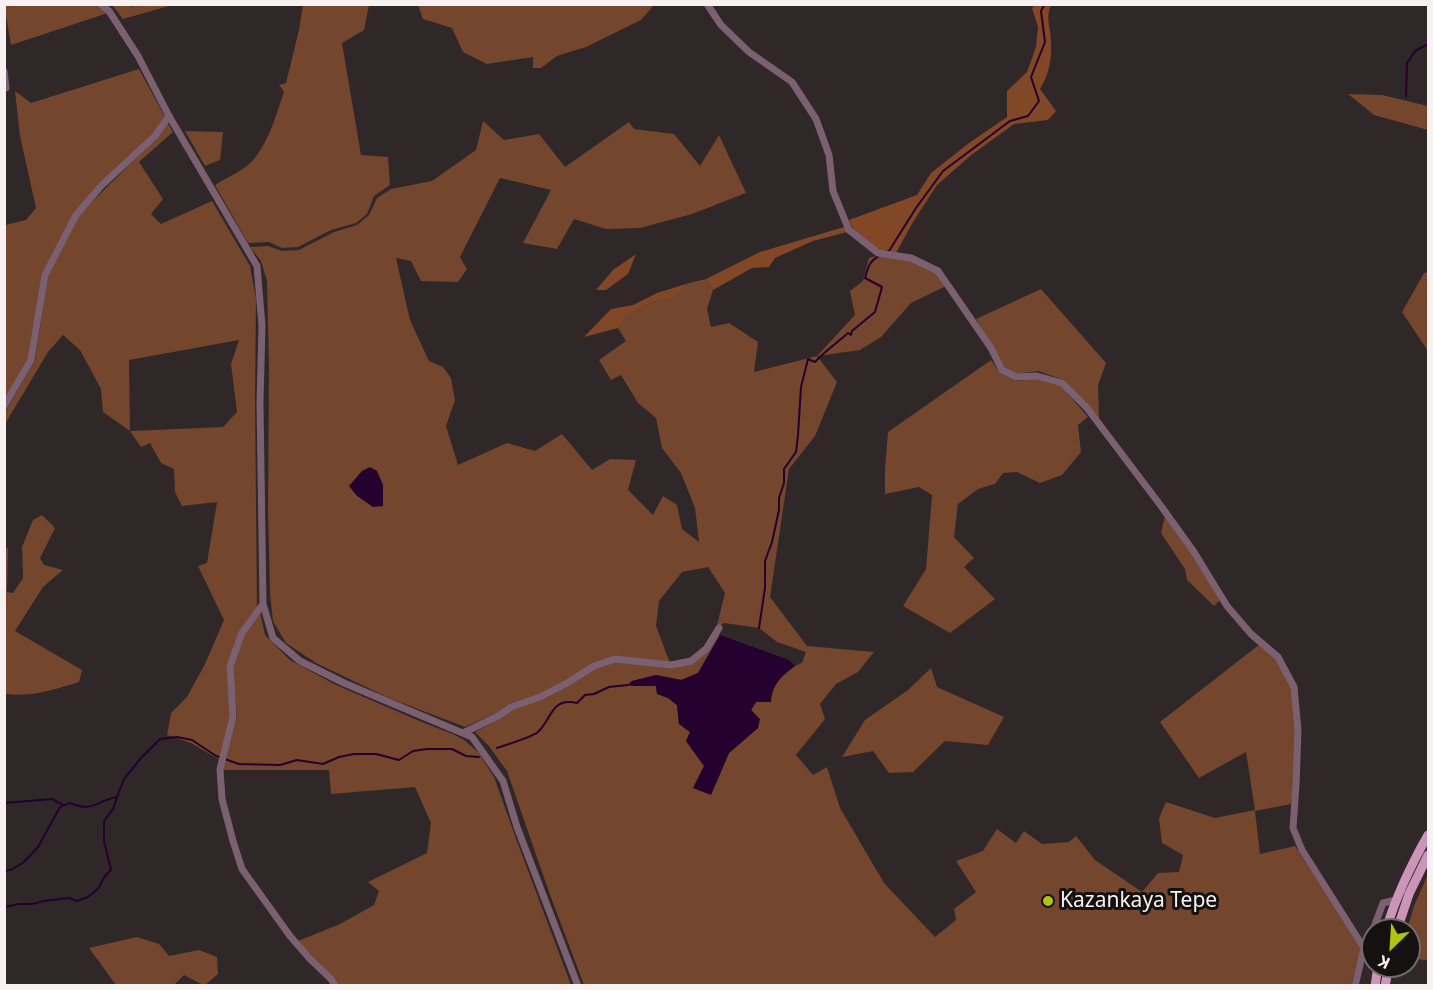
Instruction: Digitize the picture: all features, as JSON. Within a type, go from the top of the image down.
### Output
[{"type":"main road","points":[[1390,918],[1413,862],[1428,835]]},
{"type":"main road","points":[[1401,918],[1409,894],[1428,855]]},
{"type":"street","points":[[100,4],[109,11],[138,56],[169,116],[257,266],[262,326],[260,403],[263,604],[273,638],[300,661],[344,683],[472,736],[503,781],[517,827],[578,986]]},
{"type":"street","points":[[707,4],[721,25],[749,52],[792,82],[816,119],[829,155],[833,191],[849,230],[878,253],[911,258],[938,271],[984,338],[1002,370],[1016,377],[1037,376],[1062,383],[1087,408],[1161,506],[1194,552],[1227,606],[1251,634],[1278,657],[1294,687],[1298,730],[1293,828],[1302,850],[1361,943]]},
{"type":"street","points":[[4,71],[6,88]]},
{"type":"street","points":[[4,406],[31,360],[45,275],[76,215],[110,177],[155,136],[169,116]]},
{"type":"street","points":[[263,604],[242,633],[230,666],[233,717],[220,769],[222,799],[232,841],[242,869],[290,936],[335,986]]},
{"type":"street","points":[[464,733],[511,707],[540,697],[594,666],[615,659],[670,665],[691,661],[706,649],[719,628]]},
{"type":"street","points":[[1377,918],[1383,903],[1396,900]]},
{"type":"street","points":[[1355,986],[1361,961]]},
{"type":"shaded area","points":[[418,4],[654,5],[641,20],[586,47],[557,56],[541,68],[533,68],[533,57],[487,64],[463,52],[452,28],[423,19]]},
{"type":"shaded area","points":[[4,5],[95,5],[108,13],[11,45]]},
{"type":"shaded area","points":[[112,5],[130,5],[131,7],[136,5],[169,6],[123,19]]},
{"type":"shaded area","points":[[303,5],[369,5],[364,30],[342,43],[361,155],[388,157],[390,185],[374,196],[367,214],[356,223],[331,230],[298,247],[282,248],[269,242],[248,243],[215,185],[251,162],[265,142],[284,92],[279,85],[286,83]]},
{"type":"shaded area","points":[[1035,5],[1051,5],[1048,19],[1051,42],[1050,60],[1046,78],[1040,89],[1056,111],[1048,120],[1014,124],[970,156],[937,185],[896,253],[879,251],[853,229],[849,220],[917,195],[931,173],[1007,117],[1007,91],[1027,72],[1036,47],[1038,27],[1032,8]]},
{"type":"shaded area","points":[[139,69],[165,117],[154,135],[74,212],[48,264],[29,360],[6,399],[5,225],[26,220],[36,208],[20,136],[15,91],[31,103]]},
{"type":"shaded area","points":[[1348,94],[1382,95],[1428,106],[1428,130],[1374,115]]},
{"type":"shaded area","points":[[483,121],[504,140],[539,134],[565,167],[629,122],[634,129],[674,134],[700,166],[719,135],[746,193],[692,214],[640,228],[606,229],[574,219],[557,249],[523,243],[551,190],[500,178],[460,257],[467,269],[458,282],[421,281],[411,261],[396,258],[410,320],[429,361],[443,367],[451,378],[455,400],[446,426],[458,465],[507,443],[535,451],[562,434],[592,470],[610,459],[636,460],[628,490],[653,515],[663,496],[677,505],[682,529],[699,542],[695,508],[681,473],[662,448],[656,418],[638,403],[621,375],[611,380],[599,360],[626,341],[618,328],[625,315],[657,300],[673,296],[689,283],[706,279],[713,290],[707,309],[711,327],[729,323],[758,342],[754,372],[817,356],[837,382],[815,436],[789,469],[770,597],[807,646],[874,652],[858,672],[836,684],[820,704],[825,719],[796,755],[813,775],[827,767],[840,808],[884,883],[935,937],[956,920],[954,909],[976,892],[956,861],[983,851],[997,829],[1016,843],[1024,831],[1042,844],[1069,842],[1076,836],[1095,860],[1142,892],[1158,873],[1179,872],[1183,855],[1162,843],[1159,818],[1166,802],[1215,818],[1255,810],[1246,752],[1199,778],[1160,722],[1260,644],[1277,659],[1292,687],[1296,730],[1295,787],[1291,804],[1255,811],[1260,854],[1295,846],[1361,948],[1351,986],[584,985],[507,771],[488,745],[475,732],[512,710],[546,697],[595,668],[615,661],[671,668],[692,663],[707,651],[717,634],[720,635],[698,673],[682,680],[656,675],[632,681],[628,685],[656,686],[657,694],[677,705],[679,724],[690,732],[686,741],[704,766],[694,788],[711,794],[729,753],[758,728],[759,719],[751,710],[756,702],[771,702],[780,678],[802,663],[806,652],[777,642],[759,628],[724,623],[716,629],[725,593],[708,567],[682,572],[659,601],[656,626],[670,663],[615,657],[592,664],[538,695],[509,704],[496,713],[465,727],[389,698],[316,663],[286,643],[273,621],[270,594],[267,281],[261,261],[250,247],[268,246],[282,251],[299,250],[334,232],[357,225],[369,215],[377,198],[391,189],[432,181],[476,150]]},
{"type":"shaded area","points":[[167,122],[173,132],[139,162],[163,199],[151,214],[161,224],[212,201],[250,266],[256,299],[257,607],[227,664],[230,717],[220,760],[191,743],[167,735],[171,713],[187,697],[205,664],[224,620],[198,566],[207,563],[217,502],[182,506],[175,492],[174,469],[161,463],[150,443],[141,447],[130,431],[103,412],[101,389],[80,350],[63,335],[48,352],[5,424],[5,412],[35,360],[48,276],[78,216],[156,138]],"holes":[[[239,340],[231,364],[237,412],[223,427],[130,431],[129,360]]]},
{"type":"shaded area","points":[[185,131],[223,132],[220,160],[205,166]]},
{"type":"shaded area","points":[[844,227],[847,232],[813,241],[775,258],[769,267],[752,268],[713,290],[706,279],[760,252]]},
{"type":"shaded area","points":[[636,254],[628,274],[606,290],[596,290],[613,270]]},
{"type":"shaded area","points":[[884,256],[924,266],[938,274],[946,286],[911,303],[881,337],[860,350],[817,356],[855,315],[850,291],[863,281],[869,258]]},
{"type":"shaded area","points":[[1428,272],[1428,351],[1402,312],[1424,273]]},
{"type":"shaded area","points":[[689,283],[673,297],[657,300],[626,315],[618,328],[584,337],[611,309],[633,305],[657,293]]},
{"type":"shaded area","points":[[1041,289],[1106,363],[1098,385],[1099,419],[1064,380],[1038,371],[1017,374],[1005,368],[976,319]]},
{"type":"shaded area","points":[[991,360],[1000,373],[1016,381],[1037,379],[1061,386],[1088,417],[1078,425],[1081,452],[1062,475],[1040,483],[1017,472],[1003,473],[995,484],[978,489],[958,504],[954,537],[974,558],[964,567],[995,599],[950,633],[903,606],[926,569],[932,495],[919,487],[885,494],[888,432]]},
{"type":"shaded area","points":[[370,467],[377,471],[383,485],[383,506],[373,507],[357,496],[349,486],[362,471]]},
{"type":"shaded area","points":[[42,515],[55,528],[40,558],[44,565],[63,570],[43,587],[15,631],[82,670],[79,682],[33,694],[5,694],[5,551],[8,547],[7,592],[13,593],[23,578],[22,547],[33,520]]},
{"type":"shaded area","points":[[1165,516],[1193,555],[1220,600],[1214,606],[1187,580],[1185,569],[1161,533]]},
{"type":"shaded area","points":[[260,612],[265,635],[290,660],[334,684],[453,734],[478,752],[494,777],[571,985],[337,985],[309,956],[298,941],[340,924],[374,905],[379,891],[368,882],[427,853],[431,823],[415,787],[331,794],[329,770],[222,770],[237,716],[232,666],[245,634]]},
{"type":"shaded area","points":[[720,635],[789,660],[795,666],[775,686],[771,702],[756,702],[751,710],[760,719],[758,728],[729,753],[711,795],[693,788],[704,766],[686,741],[690,732],[679,724],[677,705],[657,694],[656,686],[628,685],[632,681],[656,675],[681,680],[698,673]]},
{"type":"shaded area","points":[[931,668],[937,687],[1004,717],[988,745],[945,741],[913,772],[889,773],[873,751],[842,757],[865,720],[908,690]]},
{"type":"shaded area","points":[[1428,874],[1428,960],[1421,960],[1421,918],[1410,918]]},
{"type":"shaded area","points":[[137,937],[159,944],[169,956],[199,950],[217,957],[218,974],[205,985],[184,975],[174,985],[116,985],[89,948]]},
{"type":"waterway","points":[[886,252],[889,251],[943,171],[1010,121],[1028,116],[1039,101],[1031,77],[1045,42],[1041,11],[1045,4]]},
{"type":"waterway","points":[[1406,97],[1407,63],[1415,51],[1428,44]]},
{"type":"waterway","points":[[759,628],[765,588],[765,561],[779,510],[784,469],[796,452],[801,387],[808,359],[815,362],[848,333],[851,335],[852,331],[875,312],[882,287],[865,278],[871,263],[879,256]]},
{"type":"waterway","points":[[497,748],[538,732],[553,710],[562,703],[577,703],[585,695],[594,694],[609,687],[628,685]]},
{"type":"waterway","points":[[4,871],[11,870],[24,862],[38,847],[60,807],[70,803],[90,807],[117,797],[124,779],[160,739],[177,737],[192,740],[216,756],[239,764],[280,765],[297,760],[323,764],[354,754],[376,754],[399,760],[413,751],[427,749],[452,749],[466,756],[479,757]]},
{"type":"waterway","points":[[4,907],[69,898],[77,901],[88,897],[98,889],[111,870],[104,841],[104,821],[113,809],[117,798]]},
{"type":"waterway","points":[[4,803],[52,799],[63,805]]},
{"type":"place","name":"Kazankaya Tepe","points":[[1048,901]]}]
